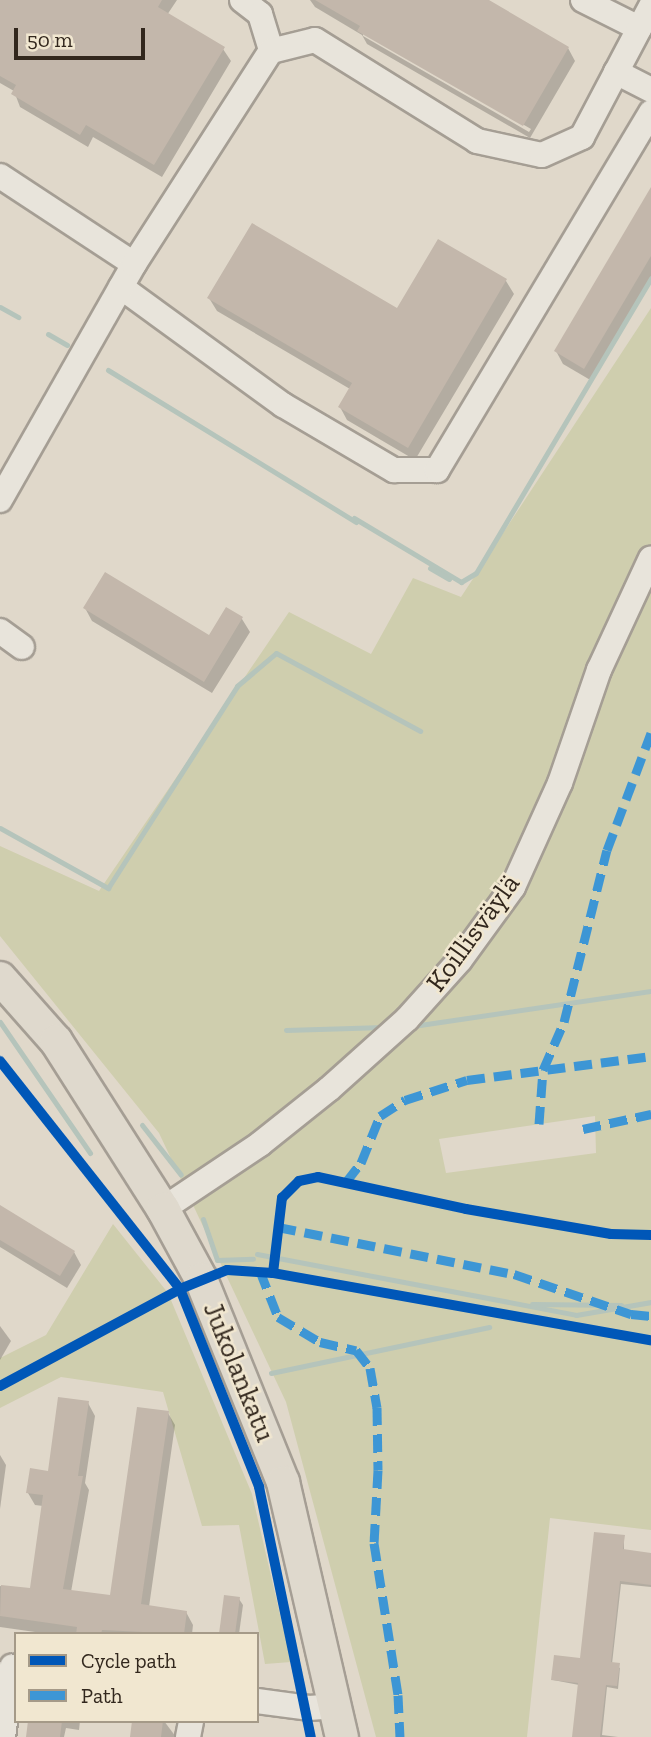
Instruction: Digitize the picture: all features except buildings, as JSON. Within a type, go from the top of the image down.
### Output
[{"type":"main road","name":"Jukolankatu","points":[[0,978],[56,1041],[163,1209],[201,1279],[283,1482],[337,1706],[342,1737]]},
{"type":"street","points":[[583,0],[639,28]]},
{"type":"street","points":[[257,5],[271,51]]},
{"type":"street","points":[[0,500],[9,464],[271,51],[315,40],[477,141],[542,155],[582,137],[651,6]]},
{"type":"street","points":[[616,72],[651,90]]},
{"type":"street","points":[[121,287],[283,405],[394,470],[437,470],[651,112]]},
{"type":"street","points":[[0,176],[134,264]]},
{"type":"street","name":"Koillisväylä","points":[[163,1209],[260,1144],[329,1089],[407,1019],[460,960],[513,887],[560,783],[599,670],[651,558]]},
{"type":"street","points":[[0,631],[22,647]]},
{"type":"street","points":[[3,1737],[9,1667]]},
{"type":"street","points":[[259,1701],[309,1708],[337,1706]]},
{"type":"green space","points":[[651,308],[651,1530],[550,1518],[527,1737],[376,1737],[286,1402],[159,1133],[0,936],[0,846],[99,891],[289,612],[371,654],[413,578],[461,597]],"holes":[[[595,1116],[596,1153],[446,1173],[439,1139]]]},
{"type":"green space","points":[[113,1224],[168,1293],[252,1494],[291,1662],[265,1664],[239,1525],[202,1526],[163,1392],[61,1377],[0,1408],[0,1358],[46,1335]]},
{"type":"waterway","points":[[354,518],[461,582],[476,573],[651,278]]},
{"type":"waterway","points":[[0,307],[18,317]]},
{"type":"waterway","points":[[48,334],[67,345]]},
{"type":"waterway","points":[[108,370],[356,522]]},
{"type":"waterway","points":[[430,568],[449,579]]},
{"type":"waterway","points":[[0,828],[108,888],[237,686],[276,653],[420,731]]},
{"type":"waterway","points":[[413,1026],[651,991]]},
{"type":"waterway","points":[[0,1022],[90,1153]]},
{"type":"waterway","points":[[286,1030],[384,1027]]},
{"type":"waterway","points":[[142,1125],[181,1175]]},
{"type":"waterway","points":[[203,1219],[217,1260],[253,1259]]},
{"type":"waterway","points":[[257,1254],[576,1315],[651,1302]]},
{"type":"waterway","points":[[532,1304],[621,1305]]},
{"type":"waterway","points":[[271,1373],[489,1327]]},
{"type":"marked path","points":[[539,1124],[543,1070],[564,1022],[607,850],[651,733]]},
{"type":"marked path","points":[[346,1182],[361,1163],[380,1116],[405,1100],[467,1080],[651,1056]]},
{"type":"marked path","points":[[583,1129],[651,1114]]},
{"type":"marked path","points":[[278,1227],[514,1274],[631,1314],[651,1316]]},
{"type":"marked path","points":[[260,1271],[278,1317],[320,1342],[356,1350],[370,1368],[377,1407],[378,1470],[374,1543],[398,1695],[400,1737]]},
{"type":"cycle path","points":[[0,1061],[180,1289],[259,1487],[311,1737]]},
{"type":"cycle path","points":[[273,1273],[282,1198],[299,1181],[318,1177],[466,1209],[611,1234],[651,1235]]},
{"type":"cycle path","points":[[0,1386],[180,1289],[227,1270],[273,1273],[651,1340]]}]
